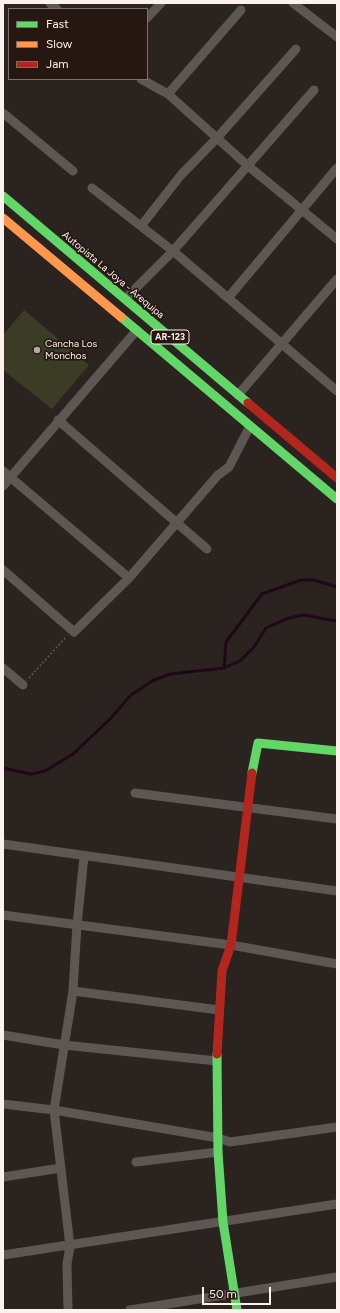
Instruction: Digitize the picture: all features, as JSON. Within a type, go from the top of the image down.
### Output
[{"type":"main road","name":"Autopista La Joya - Arequipa","points":[[3,196],[337,478]]},
{"type":"main road","name":"AR-123","points":[[3,218],[337,499]]},
{"type":"main road","points":[[237,1310],[223,1222],[218,1152],[217,1061],[222,971],[231,945],[249,807],[251,776],[258,742],[337,751]]},
{"type":"street","points":[[148,17],[161,3]]},
{"type":"street","points":[[294,3],[337,37]]},
{"type":"street","points":[[168,94],[242,10]]},
{"type":"street","points":[[141,226],[181,175],[217,138],[296,49]]},
{"type":"street","points":[[144,80],[168,94],[247,165],[337,239]]},
{"type":"street","points":[[125,299],[173,251],[314,90]]},
{"type":"street","points":[[3,113],[73,171]]},
{"type":"street","points":[[228,298],[303,210],[326,179],[337,168]]},
{"type":"street","points":[[92,188],[173,251],[283,343],[337,391]]},
{"type":"street","points":[[238,395],[337,280]]},
{"type":"street","points":[[3,486],[58,420],[137,330]]},
{"type":"street","points":[[58,420],[178,522],[207,549]]},
{"type":"street","points":[[3,570],[74,632],[128,578],[218,475],[229,467],[250,426]]},
{"type":"street","points":[[3,471],[128,578]]},
{"type":"street","points":[[3,668],[23,685]]},
{"type":"street","points":[[134,793],[337,819]]},
{"type":"street","points":[[3,844],[240,879],[337,891]]},
{"type":"street","points":[[68,1310],[67,1264],[70,1246],[54,1110],[73,991],[77,925],[84,856]]},
{"type":"street","points":[[3,915],[231,945],[337,964]]},
{"type":"street","points":[[73,991],[219,1010]]},
{"type":"street","points":[[3,1036],[64,1045],[217,1061]]},
{"type":"street","points":[[3,1104],[54,1110],[218,1138],[230,1142],[337,1127]]},
{"type":"street","points":[[136,1162],[218,1152]]},
{"type":"street","points":[[3,1177],[61,1168]]},
{"type":"street","points":[[3,1255],[70,1246],[337,1204]]},
{"type":"street","points":[[130,1310],[337,1277]]},
{"type":"path","points":[[23,685],[65,637],[74,632]]},
{"type":"green space","name":"Cancha Los Monchos","points":[[24,310],[89,365],[52,409],[3,370],[3,335]]},
{"type":"waterway","points":[[224,668],[226,642],[262,594],[301,580],[314,580],[337,587]]},
{"type":"waterway","points":[[3,768],[31,774],[45,771],[73,754],[110,719],[131,695],[152,681],[170,674],[224,668],[240,661],[254,647],[266,628],[277,623],[289,618],[303,615],[337,621]]},
{"type":"traffic: fast","points":[[3,196],[248,403]]},
{"type":"traffic: fast","points":[[121,317],[337,499]]},
{"type":"traffic: fast","points":[[252,773],[258,743],[337,751]]},
{"type":"traffic: fast","points":[[217,1054],[218,1152],[223,1222],[237,1310]]},
{"type":"traffic: slow","points":[[3,218],[121,317]]},
{"type":"traffic: jam","points":[[248,403],[337,478]]},
{"type":"traffic: jam","points":[[217,1054],[222,971],[231,945],[252,773]]},
{"type":"place","name":"Cancha Los Monchos","points":[[37,350]]}]
